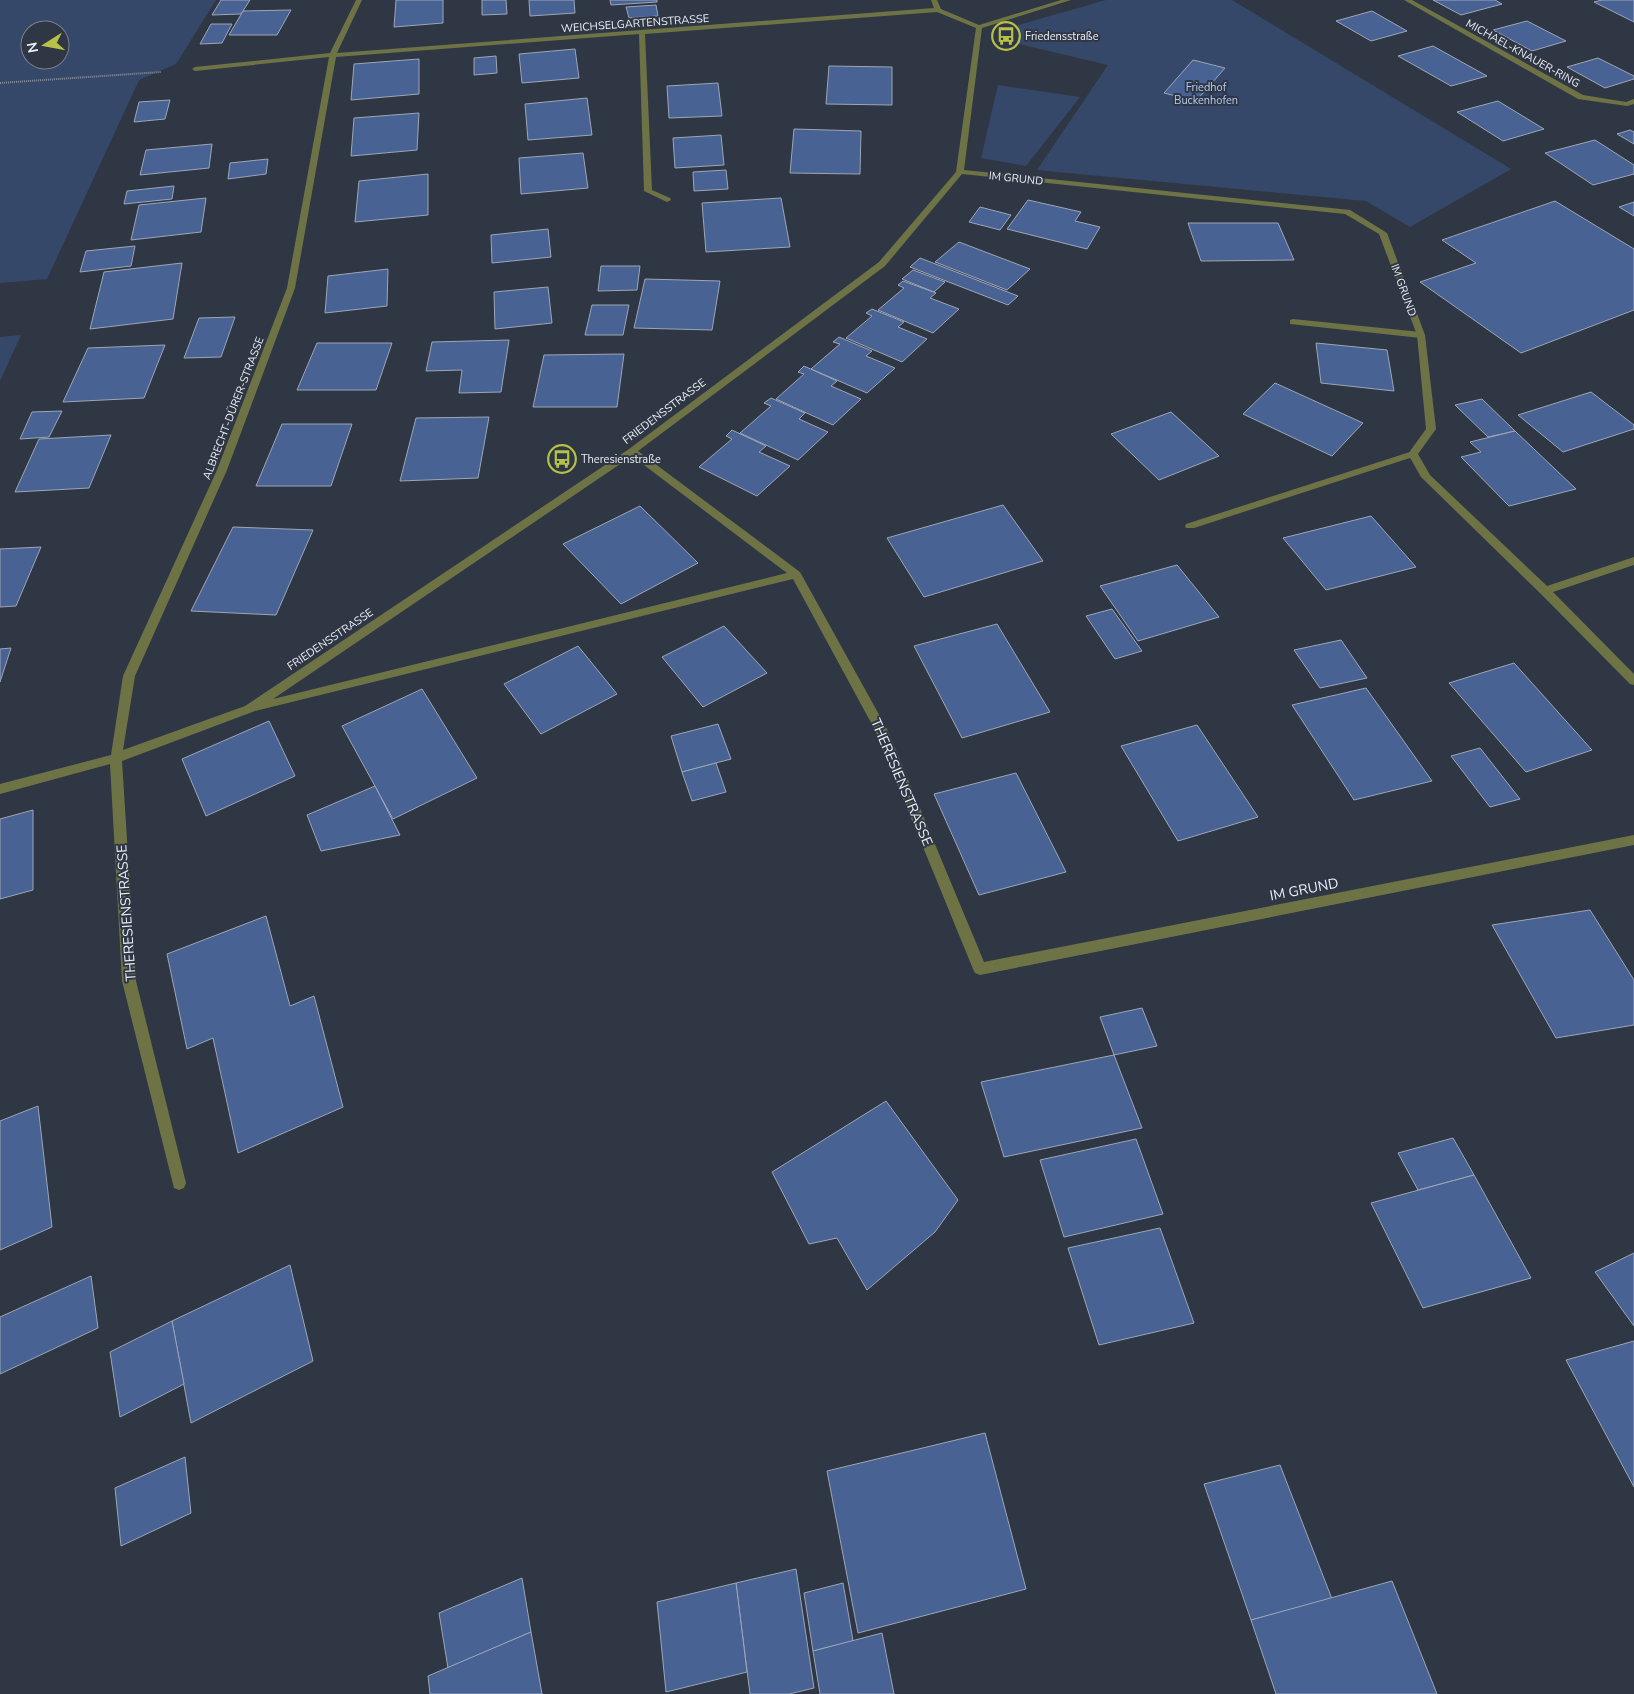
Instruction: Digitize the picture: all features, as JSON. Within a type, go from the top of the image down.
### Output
[{"type":"street","points":[[333,55],[359,0]]},
{"type":"street","points":[[934,0],[938,10],[979,28],[1068,0]]},
{"type":"street","name":"MICHAEL-KNAUER-RING","points":[[1408,0],[1581,97],[1627,104],[1634,101]]},
{"type":"street","name":"WEICHSELGARTENSTRASSE","points":[[195,69],[333,55],[938,10]]},
{"type":"street","points":[[960,172],[979,28]]},
{"type":"street","points":[[642,33],[648,191],[667,200]]},
{"type":"street","name":"ALBRECHT-DÜRER-STRASSE","points":[[116,758],[128,676],[222,470],[291,288],[333,55]]},
{"type":"street","name":"IM GRUND","points":[[960,172],[1347,212],[1383,233],[1421,335],[1430,429],[1413,454]]},
{"type":"street","name":"FRIEDENSSTRASSE","points":[[0,789],[116,758],[249,709],[632,451],[882,264],[960,172]]},
{"type":"street","points":[[1293,322],[1421,335]]},
{"type":"street","name":"THERESIENSTRASSE","points":[[632,451],[796,575],[882,729],[980,969]]},
{"type":"street","points":[[1190,526],[1413,454],[1426,477],[1546,591],[1634,681]]},
{"type":"street","points":[[1546,591],[1634,561]]},
{"type":"street","points":[[249,709],[796,575]]},
{"type":"street","name":"THERESIENSTRASSE","points":[[116,758],[129,981],[179,1183]]},
{"type":"street","name":"IM GRUND","points":[[980,969],[1634,840]]},
{"type":"path","points":[[0,83],[195,69]]},
{"type":"green space","points":[[0,0],[216,0],[176,64],[139,80],[47,279],[0,283]]},
{"type":"green space","name":"Friedhof Buckenhofen","points":[[1106,0],[1232,0],[1511,169],[1410,227],[1366,201],[1037,170],[1108,65],[1011,42],[1012,27]]},
{"type":"green space","points":[[998,85],[1080,97],[1026,166],[981,158]]},
{"type":"green space","points":[[21,335],[0,381],[0,337]]},
{"type":"building","points":[[221,0],[250,0],[241,14],[212,15]]},
{"type":"building","points":[[396,0],[443,0],[443,23],[394,27]]},
{"type":"building","points":[[482,0],[506,0],[507,14],[482,15]]},
{"type":"building","points":[[529,0],[574,0],[575,13],[530,16]]},
{"type":"building","points":[[610,0],[657,0],[657,2],[611,5]]},
{"type":"building","points":[[1433,0],[1495,0],[1502,4],[1461,15]]},
{"type":"building","points":[[1602,0],[1634,0],[1634,22],[1594,2]]},
{"type":"building","points":[[656,5],[658,16],[629,18],[626,7]]},
{"type":"building","points":[[291,10],[277,35],[229,35],[243,11]]},
{"type":"building","points":[[1372,11],[1407,31],[1371,41],[1336,21]]},
{"type":"building","points":[[1527,21],[1566,41],[1532,51],[1493,30]]},
{"type":"building","points":[[211,24],[232,24],[222,43],[200,44]]},
{"type":"building","points":[[1433,46],[1487,76],[1451,86],[1398,56]]},
{"type":"building","points":[[575,49],[579,78],[522,83],[519,54]]},
{"type":"building","points":[[496,56],[497,73],[474,75],[474,58]]},
{"type":"building","points":[[1598,58],[1634,76],[1634,79],[1605,88],[1567,67]]},
{"type":"building","points":[[419,59],[419,94],[351,100],[354,64]]},
{"type":"building","points":[[1193,60],[1225,68],[1196,101],[1164,93]]},
{"type":"building","points":[[829,66],[892,67],[892,105],[826,104]]},
{"type":"building","points":[[718,83],[722,116],[669,118],[667,86]]},
{"type":"building","points":[[587,98],[592,135],[528,140],[525,104]]},
{"type":"building","points":[[170,100],[165,119],[134,122],[139,102]]},
{"type":"building","points":[[1498,101],[1544,129],[1503,141],[1457,112]]},
{"type":"building","points":[[419,113],[417,150],[351,156],[354,118]]},
{"type":"building","points":[[794,129],[861,131],[860,174],[790,173]]},
{"type":"building","points":[[1630,130],[1634,132],[1634,144],[1617,134]]},
{"type":"building","points":[[721,135],[724,165],[675,168],[673,138]]},
{"type":"building","points":[[1595,140],[1634,165],[1634,174],[1593,185],[1545,153]]},
{"type":"building","points":[[212,144],[209,168],[140,175],[146,150]]},
{"type":"building","points":[[583,153],[588,188],[521,194],[519,158]]},
{"type":"building","points":[[268,159],[266,174],[228,179],[230,163]]},
{"type":"building","points":[[726,170],[728,189],[694,191],[693,172]]},
{"type":"building","points":[[428,174],[428,215],[355,222],[359,181]]},
{"type":"building","points":[[174,186],[172,199],[124,204],[127,191]]},
{"type":"building","points":[[206,198],[201,232],[131,240],[139,205]]},
{"type":"building","points":[[781,198],[790,247],[706,252],[702,203]]},
{"type":"building","points":[[1028,200],[1081,212],[1075,221],[1100,227],[1087,249],[1007,229]]},
{"type":"building","points":[[1555,201],[1634,249],[1634,310],[1521,353],[1420,282],[1476,263],[1442,240]]},
{"type":"building","points":[[1634,202],[1634,216],[1619,207]]},
{"type":"building","points":[[980,207],[1011,215],[1000,230],[969,222]]},
{"type":"building","points":[[1188,223],[1278,223],[1294,260],[1201,261]]},
{"type":"building","points":[[548,229],[551,257],[492,263],[491,235]]},
{"type":"building","points":[[959,242],[1030,269],[1007,290],[935,262]]},
{"type":"building","points":[[135,246],[131,266],[80,272],[86,251]]},
{"type":"building","points":[[920,258],[1018,296],[1008,305],[910,267]]},
{"type":"building","points":[[182,263],[173,319],[90,329],[104,272]]},
{"type":"building","points":[[601,266],[640,266],[637,290],[598,291]]},
{"type":"building","points":[[388,269],[387,306],[325,313],[328,276]]},
{"type":"building","points":[[913,270],[945,282],[934,292],[902,279]]},
{"type":"building","points":[[645,279],[720,281],[712,330],[634,328]]},
{"type":"building","points":[[903,281],[936,293],[930,298],[959,309],[933,333],[878,310],[904,288],[898,285]]},
{"type":"building","points":[[548,287],[552,323],[495,329],[494,292]]},
{"type":"building","points":[[592,305],[629,305],[623,335],[585,335]]},
{"type":"building","points":[[872,309],[904,322],[898,327],[927,339],[902,362],[846,338],[872,316],[866,313]]},
{"type":"building","points":[[235,317],[221,357],[184,358],[199,318]]},
{"type":"building","points":[[839,337],[872,351],[866,356],[895,368],[867,393],[811,369],[840,344],[833,342]]},
{"type":"building","points":[[509,340],[501,392],[459,393],[462,370],[426,371],[432,342]]},
{"type":"building","points":[[317,343],[392,343],[376,390],[297,390]]},
{"type":"building","points":[[1316,343],[1387,350],[1394,391],[1321,383]]},
{"type":"building","points":[[165,345],[144,398],[63,402],[88,348]]},
{"type":"building","points":[[624,354],[617,407],[533,407],[544,355]]},
{"type":"building","points":[[804,366],[837,381],[831,386],[861,399],[833,425],[776,399],[804,374],[798,372]]},
{"type":"building","points":[[1275,383],[1363,423],[1332,456],[1243,414]]},
{"type":"building","points":[[1591,392],[1634,425],[1634,429],[1563,452],[1518,415]]},
{"type":"building","points":[[771,398],[805,413],[799,419],[828,432],[798,460],[740,433],[771,406],[764,403]]},
{"type":"building","points":[[1482,399],[1515,431],[1488,437],[1455,405]]},
{"type":"building","points":[[62,411],[49,437],[20,439],[32,412]]},
{"type":"building","points":[[1171,412],[1219,456],[1159,480],[1111,434]]},
{"type":"building","points":[[489,417],[478,478],[400,481],[416,418]]},
{"type":"building","points":[[282,424],[352,424],[331,486],[256,486]]},
{"type":"building","points":[[732,430],[766,446],[759,452],[790,466],[757,496],[699,467],[732,439],[726,436]]},
{"type":"building","points":[[1515,431],[1576,489],[1509,506],[1461,457],[1481,452],[1470,442]]},
{"type":"building","points":[[111,435],[89,488],[15,492],[39,439]]},
{"type":"building","points":[[1003,505],[1043,561],[924,597],[887,538]]},
{"type":"building","points":[[640,506],[698,563],[621,604],[563,544]]},
{"type":"building","points":[[1371,516],[1416,567],[1326,590],[1283,538]]},
{"type":"building","points":[[233,527],[313,530],[276,615],[191,611]]},
{"type":"building","points":[[41,547],[16,606],[0,607],[0,549]]},
{"type":"building","points":[[1177,565],[1219,617],[1138,641],[1100,586]]},
{"type":"building","points":[[1112,609],[1142,651],[1115,659],[1086,616]]},
{"type":"building","points":[[997,624],[1050,712],[962,738],[914,646]]},
{"type":"building","points":[[724,626],[767,673],[703,707],[662,657]]},
{"type":"building","points":[[1341,640],[1367,678],[1320,688],[1294,650]]},
{"type":"building","points":[[578,646],[617,694],[541,734],[504,684]]},
{"type":"building","points":[[11,648],[0,682],[0,649]]},
{"type":"building","points":[[1514,663],[1592,750],[1526,772],[1449,683]]},
{"type":"building","points":[[1366,688],[1432,781],[1354,800],[1292,705]]},
{"type":"building","points":[[422,689],[477,778],[393,819],[342,726]]},
{"type":"building","points":[[269,721],[295,776],[206,816],[182,759]]},
{"type":"building","points":[[718,724],[731,759],[682,772],[671,736]]},
{"type":"building","points":[[1197,725],[1258,817],[1178,841],[1121,746]]},
{"type":"building","points":[[1480,748],[1520,799],[1490,807],[1451,756]]},
{"type":"building","points":[[716,763],[726,792],[692,801],[682,772]]},
{"type":"building","points":[[1016,773],[1066,872],[979,895],[934,794]]},
{"type":"building","points":[[375,786],[400,835],[321,851],[307,815]]},
{"type":"building","points":[[33,810],[33,890],[0,899],[0,819]]},
{"type":"building","points":[[1590,910],[1634,980],[1634,1025],[1556,1038],[1492,925]]},
{"type":"building","points":[[266,916],[290,1006],[314,996],[343,1107],[238,1153],[213,1038],[187,1049],[167,954]]},
{"type":"building","points":[[1142,1008],[1157,1046],[1114,1055],[1100,1017]]},
{"type":"building","points":[[1114,1055],[1142,1128],[1004,1157],[981,1082]]},
{"type":"building","points":[[886,1101],[958,1200],[935,1232],[867,1290],[837,1238],[809,1244],[772,1172]]},
{"type":"building","points":[[38,1106],[52,1227],[0,1250],[0,1121]]},
{"type":"building","points":[[1453,1138],[1474,1175],[1418,1190],[1398,1153]]},
{"type":"building","points":[[1136,1139],[1163,1214],[1064,1237],[1040,1160]]},
{"type":"building","points":[[1474,1175],[1531,1278],[1423,1308],[1371,1203]]},
{"type":"building","points":[[1160,1228],[1194,1323],[1099,1345],[1068,1248]]},
{"type":"building","points":[[1634,1253],[1634,1326],[1595,1272]]},
{"type":"building","points":[[290,1265],[313,1361],[191,1423],[172,1321]]},
{"type":"building","points":[[91,1276],[98,1328],[0,1374],[0,1317]]},
{"type":"building","points":[[172,1321],[184,1384],[120,1417],[110,1352]]},
{"type":"building","points":[[1634,1341],[1634,1487],[1566,1360]]},
{"type":"building","points":[[985,1433],[1026,1589],[858,1633],[827,1471]]},
{"type":"building","points":[[185,1457],[191,1513],[121,1546],[115,1488]]},
{"type":"building","points":[[1280,1465],[1332,1599],[1251,1620],[1204,1484]]},
{"type":"building","points":[[796,1569],[814,1688],[789,1694],[750,1694],[736,1583]]},
{"type":"building","points":[[522,1578],[531,1632],[448,1668],[439,1613]]},
{"type":"building","points":[[1392,1581],[1437,1694],[1276,1694],[1251,1620]]},
{"type":"building","points":[[736,1583],[747,1672],[666,1692],[657,1602]]},
{"type":"building","points":[[843,1583],[853,1641],[813,1651],[804,1593]]},
{"type":"building","points":[[531,1632],[542,1694],[430,1694],[428,1676]]},
{"type":"building","points":[[882,1633],[894,1694],[820,1694],[813,1651]]},
{"type":"place","name":"Friedensstraße","points":[[1006,36]]},
{"type":"place","name":"Theresienstraße","points":[[562,459]]}]
